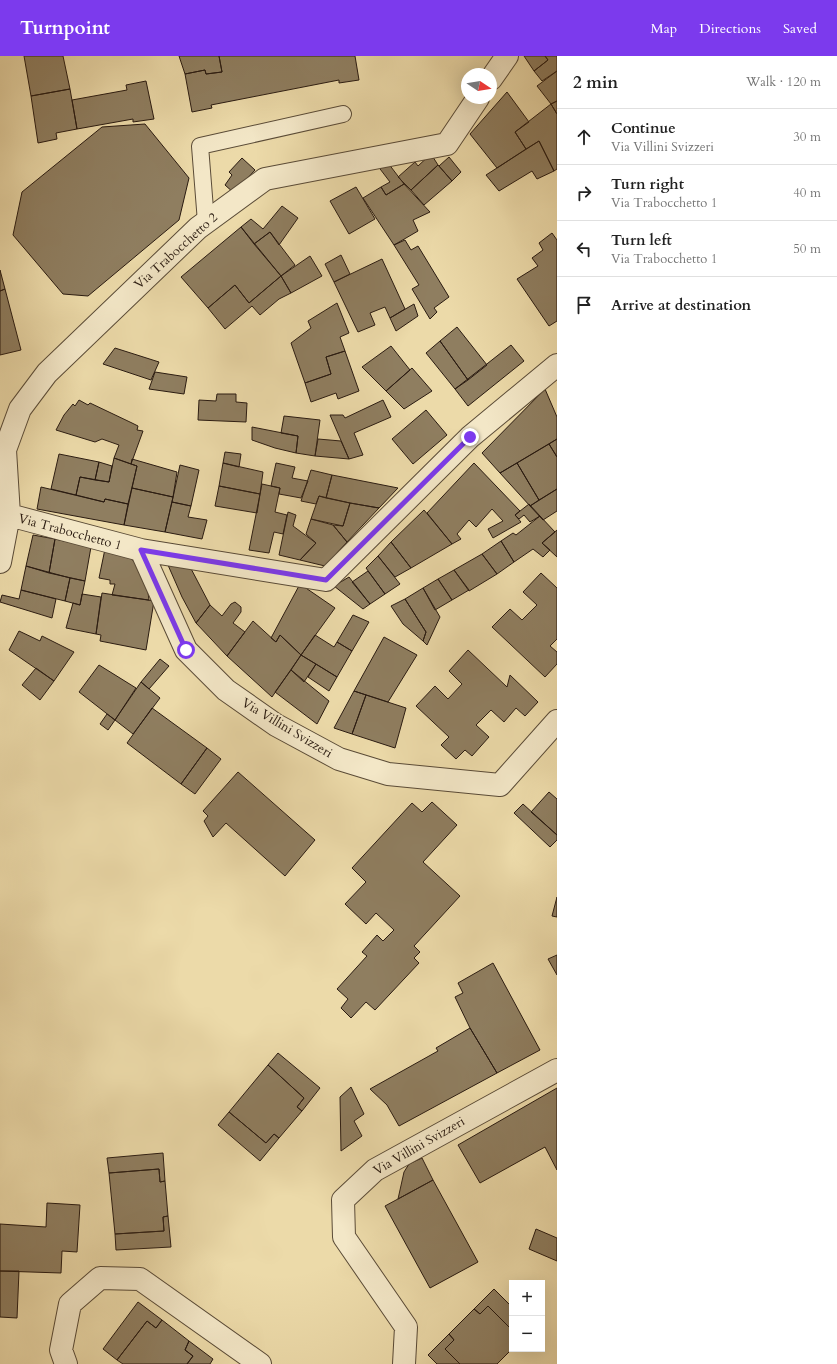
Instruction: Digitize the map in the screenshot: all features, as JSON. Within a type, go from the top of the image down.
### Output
[{"type":"street","points":[[497,70],[507,56]]},
{"type":"street","name":"Via Trabocchetto 2","points":[[0,562],[4,515],[5,450],[20,409],[47,373],[206,222],[265,179],[447,144],[474,104]]},
{"type":"street","name":"Via Trabocchetto 1","points":[[4,515],[141,550],[326,580],[470,437],[557,365]]},
{"type":"street","name":"Via Villini Svizzeri","points":[[141,550],[186,650],[226,690],[276,724],[339,759],[388,774],[500,785],[557,721]]},
{"type":"street","name":"Via Villini Svizzeri","points":[[404,1364],[406,1327],[344,1237],[343,1200],[374,1170],[557,1070]]},
{"type":"street","points":[[66,1364],[61,1350],[70,1304],[100,1278],[140,1279],[260,1364]]},
{"type":"lane","points":[[206,222],[200,146],[344,114]]},
{"type":"building","points":[[24,56],[63,56],[70,89],[31,96]]},
{"type":"building","points":[[179,56],[219,56],[222,72],[206,74],[205,70],[185,74]]},
{"type":"building","points":[[219,56],[355,56],[359,80],[339,83],[339,80],[211,105],[212,108],[192,112],[185,74],[205,70],[206,74],[222,72]]},
{"type":"building","points":[[524,56],[545,56],[548,60],[534,71]]},
{"type":"building","points":[[545,56],[557,56],[557,71],[542,81],[534,71],[548,60]]},
{"type":"building","points":[[557,71],[557,101],[551,104],[537,86]]},
{"type":"building","points":[[146,81],[154,119],[133,122],[133,119],[77,129],[72,100],[127,90],[126,85]]},
{"type":"building","points":[[70,89],[77,129],[56,133],[57,139],[38,143],[31,96]]},
{"type":"building","points":[[507,92],[529,122],[515,132],[526,149],[497,168],[470,134]]},
{"type":"building","points":[[557,101],[557,114],[551,104]]},
{"type":"building","points":[[551,104],[557,114],[557,169],[554,171],[539,141],[526,149],[515,132]]},
{"type":"building","points":[[145,124],[189,178],[179,220],[88,296],[63,294],[13,235],[22,192],[102,127]]},
{"type":"building","points":[[539,141],[554,171],[537,179],[532,171],[499,191],[486,175]]},
{"type":"building","points":[[431,154],[438,165],[411,190],[398,177],[415,162],[418,166]]},
{"type":"building","points":[[449,157],[461,172],[452,181],[439,166]]},
{"type":"building","points":[[242,158],[255,170],[234,193],[225,185],[232,175],[229,172]]},
{"type":"building","points":[[385,159],[404,184],[386,195],[381,187],[390,182],[374,161]]},
{"type":"building","points":[[438,165],[452,181],[424,205],[411,190]]},
{"type":"building","points":[[404,184],[430,212],[413,220],[418,231],[394,245],[363,198],[381,187],[386,195]]},
{"type":"building","points":[[356,187],[375,219],[349,234],[330,201]]},
{"type":"building","points":[[282,206],[298,218],[279,245],[270,232],[254,244],[241,227],[251,219],[263,229]]},
{"type":"building","points":[[241,227],[281,276],[249,303],[235,285],[208,308],[181,277]]},
{"type":"building","points":[[270,232],[295,265],[281,276],[254,244]]},
{"type":"building","points":[[552,233],[557,240],[557,321],[549,326],[517,279],[538,266],[532,258],[543,250],[539,243]]},
{"type":"building","points":[[405,240],[411,250],[418,246],[449,297],[434,308],[437,312],[430,319],[412,289],[419,285],[394,245]]},
{"type":"building","points":[[341,255],[350,274],[334,282],[325,264]]},
{"type":"building","points":[[310,256],[322,276],[291,293],[281,276]]},
{"type":"building","points":[[382,259],[405,309],[390,318],[385,307],[370,313],[375,325],[358,332],[334,282]]},
{"type":"building","points":[[0,270],[5,289],[0,291]]},
{"type":"building","points":[[281,276],[291,293],[279,299],[260,315],[252,306],[225,329],[208,308],[235,285],[249,303]]},
{"type":"building","points":[[5,289],[21,350],[0,355],[0,291]]},
{"type":"building","points":[[337,303],[349,333],[340,337],[345,351],[326,357],[331,374],[305,383],[291,343],[311,328],[308,321]]},
{"type":"building","points":[[414,304],[418,316],[396,331],[390,318]]},
{"type":"building","points":[[457,327],[487,365],[468,380],[440,341]]},
{"type":"building","points":[[440,341],[468,380],[455,389],[426,353]]},
{"type":"building","points":[[511,345],[524,361],[468,406],[455,389]]},
{"type":"building","points":[[391,346],[410,370],[386,391],[362,367]]},
{"type":"building","points":[[115,348],[159,362],[151,380],[103,364]]},
{"type":"building","points":[[345,351],[359,391],[338,399],[336,393],[311,402],[305,383],[331,374],[326,357]]},
{"type":"building","points":[[412,368],[432,391],[404,409],[386,391]]},
{"type":"building","points":[[155,372],[187,377],[184,394],[149,389]]},
{"type":"building","points":[[545,389],[557,417],[557,439],[500,473],[482,453]]},
{"type":"building","points":[[217,394],[236,394],[236,402],[247,403],[246,422],[198,420],[199,400],[216,401]]},
{"type":"building","points":[[79,400],[88,405],[90,403],[132,423],[138,426],[137,430],[143,431],[131,464],[114,458],[119,445],[102,439],[95,442],[56,430],[64,415],[73,404],[75,406]]},
{"type":"building","points":[[383,400],[391,417],[354,433],[363,455],[349,459],[330,415],[343,415],[345,418]]},
{"type":"building","points":[[426,410],[447,435],[413,464],[392,439]]},
{"type":"building","points":[[284,416],[320,420],[315,456],[296,453],[298,436],[281,433]]},
{"type":"building","points":[[252,427],[298,436],[296,453],[252,440]]},
{"type":"building","points":[[318,439],[341,441],[349,459],[315,456]]},
{"type":"building","points":[[557,439],[557,457],[549,444]]},
{"type":"building","points":[[549,444],[557,457],[557,489],[539,500],[517,463]]},
{"type":"building","points":[[225,452],[241,454],[239,467],[223,463]]},
{"type":"building","points":[[59,454],[99,462],[95,480],[80,477],[76,495],[51,489]]},
{"type":"building","points":[[114,458],[137,466],[128,504],[105,499],[104,502],[76,495],[80,477],[109,482]]},
{"type":"building","points":[[132,459],[177,472],[173,497],[132,488],[137,466],[131,464]]},
{"type":"building","points":[[99,462],[112,466],[109,482],[95,480]]},
{"type":"building","points":[[223,463],[263,472],[260,494],[219,486]]},
{"type":"building","points":[[276,463],[295,467],[292,478],[308,481],[301,498],[279,494],[280,488],[271,486]]},
{"type":"building","points":[[474,463],[520,511],[515,515],[521,522],[493,538],[488,529],[503,521],[492,509],[476,527],[469,520],[457,534],[461,539],[452,544],[427,513]]},
{"type":"building","points":[[517,463],[539,500],[530,506],[500,473]]},
{"type":"building","points":[[180,465],[199,470],[191,506],[172,502]]},
{"type":"building","points":[[311,470],[332,475],[326,498],[319,496],[316,504],[301,501]]},
{"type":"building","points":[[332,475],[398,488],[379,508],[350,503],[326,498]]},
{"type":"building","points":[[262,484],[280,488],[275,512],[287,515],[283,534],[274,532],[269,553],[249,550]]},
{"type":"building","points":[[219,486],[260,494],[257,513],[215,506]]},
{"type":"building","points":[[41,487],[104,502],[105,499],[128,504],[124,525],[37,509]]},
{"type":"building","points":[[132,488],[173,497],[165,532],[124,525]]},
{"type":"building","points":[[557,489],[557,511],[543,520],[530,506]]},
{"type":"building","points":[[319,496],[350,503],[343,526],[311,519]]},
{"type":"building","points":[[172,502],[191,506],[188,517],[207,520],[202,539],[165,532]]},
{"type":"building","points":[[350,503],[379,508],[347,542],[333,525],[343,526]]},
{"type":"building","points":[[529,504],[540,516],[530,522],[524,515],[519,519],[515,515]]},
{"type":"building","points":[[424,510],[452,544],[411,568],[391,542]]},
{"type":"building","points":[[288,512],[296,515],[293,526],[316,543],[300,560],[279,555]]},
{"type":"building","points":[[540,516],[555,532],[542,543],[550,550],[543,557],[533,549],[514,562],[501,541],[513,533],[516,535]]},
{"type":"building","points":[[311,519],[333,525],[347,542],[325,566],[300,560],[316,543],[306,534]]},
{"type":"building","points":[[557,530],[557,557],[542,543]]},
{"type":"building","points":[[33,535],[55,539],[49,573],[26,566]]},
{"type":"building","points":[[55,539],[91,547],[85,581],[49,573]]},
{"type":"building","points":[[501,541],[514,562],[497,574],[482,554]]},
{"type":"building","points":[[391,542],[411,568],[395,577],[378,556]]},
{"type":"building","points":[[105,549],[127,553],[139,568],[145,569],[149,600],[112,595],[115,584],[110,584],[110,580],[99,578]]},
{"type":"building","points":[[482,554],[497,574],[469,591],[454,570]]},
{"type":"building","points":[[164,556],[187,561],[210,605],[196,623],[182,597]]},
{"type":"building","points":[[378,556],[400,584],[385,594],[366,568]]},
{"type":"building","points":[[26,566],[70,578],[65,601],[21,590]]},
{"type":"building","points":[[454,570],[469,590],[452,600],[438,579]]},
{"type":"building","points":[[368,571],[385,594],[370,604],[352,582]]},
{"type":"building","points":[[541,573],[557,588],[557,639],[550,646],[557,652],[557,664],[545,677],[492,627],[510,609],[522,620],[537,605],[523,592]]},
{"type":"building","points":[[349,577],[370,604],[363,609],[334,586]]},
{"type":"building","points":[[70,578],[85,581],[80,605],[65,601]]},
{"type":"building","points":[[438,579],[452,600],[435,610],[423,588]]},
{"type":"building","points":[[300,584],[335,608],[301,655],[280,635],[276,642],[271,638]]},
{"type":"building","points":[[423,588],[440,617],[427,645],[423,641],[426,632],[405,599]]},
{"type":"building","points":[[21,590],[56,599],[52,618],[0,602],[2,595],[19,599]]},
{"type":"building","points":[[102,593],[154,601],[146,650],[100,641],[101,635],[96,634]]},
{"type":"building","points":[[82,594],[101,597],[96,634],[66,628],[73,603],[80,605]]},
{"type":"building","points":[[405,599],[426,632],[423,641],[403,624],[391,606]]},
{"type":"building","points":[[235,602],[241,607],[241,612],[233,623],[245,632],[227,656],[196,623],[210,605],[222,616],[231,604]]},
{"type":"building","points":[[353,615],[369,622],[352,651],[337,642]]},
{"type":"building","points":[[253,621],[276,642],[280,635],[301,655],[272,697],[227,656]]},
{"type":"building","points":[[19,631],[40,641],[42,636],[74,652],[54,681],[9,650]]},
{"type":"building","points":[[315,635],[334,647],[337,642],[352,651],[337,677],[301,655]]},
{"type":"building","points":[[384,637],[417,655],[388,702],[354,691]]},
{"type":"building","points":[[468,650],[507,687],[510,675],[538,702],[525,716],[516,708],[504,722],[491,710],[476,725],[489,737],[472,756],[465,750],[456,759],[441,745],[449,737],[416,706],[435,686],[448,699],[462,684],[449,671]]},
{"type":"building","points":[[301,655],[316,664],[304,682],[291,670]]},
{"type":"building","points":[[160,659],[169,666],[149,689],[141,682]]},
{"type":"building","points":[[316,664],[337,677],[329,691],[308,677]]},
{"type":"building","points":[[99,665],[136,688],[115,720],[79,692]]},
{"type":"building","points":[[36,668],[54,681],[40,700],[22,685]]},
{"type":"building","points":[[291,670],[329,701],[317,724],[275,692]]},
{"type":"building","points":[[141,682],[160,698],[133,734],[115,720]]},
{"type":"building","points":[[354,691],[366,695],[352,734],[334,728]]},
{"type":"building","points":[[366,695],[406,708],[395,748],[352,734]]},
{"type":"building","points":[[152,708],[207,748],[181,784],[127,743]]},
{"type":"building","points":[[107,714],[115,720],[108,730],[100,724]]},
{"type":"building","points":[[207,748],[221,759],[195,794],[181,784]]},
{"type":"building","points":[[238,772],[315,840],[285,876],[226,823],[213,837],[204,821],[208,816],[203,811]]},
{"type":"building","points":[[549,792],[557,799],[557,835],[531,812]]},
{"type":"building","points":[[432,802],[457,825],[423,862],[460,896],[414,946],[420,952],[414,958],[419,963],[375,1010],[366,1002],[351,1018],[341,1008],[348,999],[337,989],[367,956],[362,952],[377,935],[383,941],[394,930],[376,913],[366,924],[345,904],[366,882],[352,868],[412,803],[422,812]]},
{"type":"building","points":[[523,804],[557,835],[557,840],[550,847],[514,813]]},
{"type":"building","points":[[557,897],[557,917],[552,916]]},
{"type":"building","points":[[557,955],[557,975],[548,959]]},
{"type":"building","points":[[493,963],[540,1050],[497,1073],[470,1028],[455,997],[463,993],[458,983]]},
{"type":"building","points":[[470,1028],[497,1073],[399,1126],[387,1105],[370,1089],[438,1051],[436,1048]]},
{"type":"building","points":[[278,1053],[320,1088],[302,1111],[297,1107],[304,1098],[268,1065]]},
{"type":"building","points":[[268,1065],[304,1098],[297,1107],[302,1111],[279,1138],[274,1134],[266,1143],[229,1112]]},
{"type":"building","points":[[351,1087],[364,1114],[354,1121],[362,1136],[341,1151],[340,1097]]},
{"type":"building","points":[[557,1088],[557,1170],[545,1147],[480,1183],[458,1145]]},
{"type":"building","points":[[229,1112],[266,1143],[274,1134],[279,1138],[260,1161],[218,1125]]},
{"type":"building","points":[[163,1153],[165,1181],[160,1182],[159,1169],[109,1173],[107,1158]]},
{"type":"building","points":[[422,1158],[433,1180],[398,1199],[404,1172],[409,1164]]},
{"type":"building","points":[[159,1169],[160,1182],[165,1181],[168,1216],[163,1217],[164,1231],[115,1234],[109,1173]]},
{"type":"building","points":[[433,1180],[478,1262],[430,1288],[385,1206]]},
{"type":"building","points":[[47,1203],[80,1205],[77,1252],[62,1251],[61,1273],[0,1271],[0,1224],[46,1227]]},
{"type":"building","points":[[168,1216],[171,1247],[116,1250],[115,1234],[164,1231],[163,1217]]},
{"type":"building","points":[[536,1229],[557,1238],[557,1261],[529,1249]]},
{"type":"building","points":[[0,1271],[19,1271],[17,1318],[0,1317]]},
{"type":"building","points":[[494,1289],[509,1304],[509,1327],[488,1306],[480,1314],[474,1309]]},
{"type":"building","points":[[138,1302],[162,1320],[156,1328],[147,1321],[117,1360],[103,1349]]},
{"type":"building","points":[[488,1306],[509,1327],[509,1352],[497,1364],[460,1364],[445,1349],[454,1340],[449,1334],[474,1309],[480,1314]]},
{"type":"building","points":[[162,1320],[189,1341],[185,1350],[193,1356],[187,1364],[123,1364],[117,1360],[147,1321],[156,1328]]},
{"type":"building","points":[[449,1334],[454,1340],[445,1349],[460,1364],[437,1364],[428,1355]]},
{"type":"building","points":[[189,1341],[213,1359],[210,1364],[187,1364],[193,1356],[185,1350]]},
{"type":"route","points":[[186,650],[141,550],[326,580],[470,437]]}]
